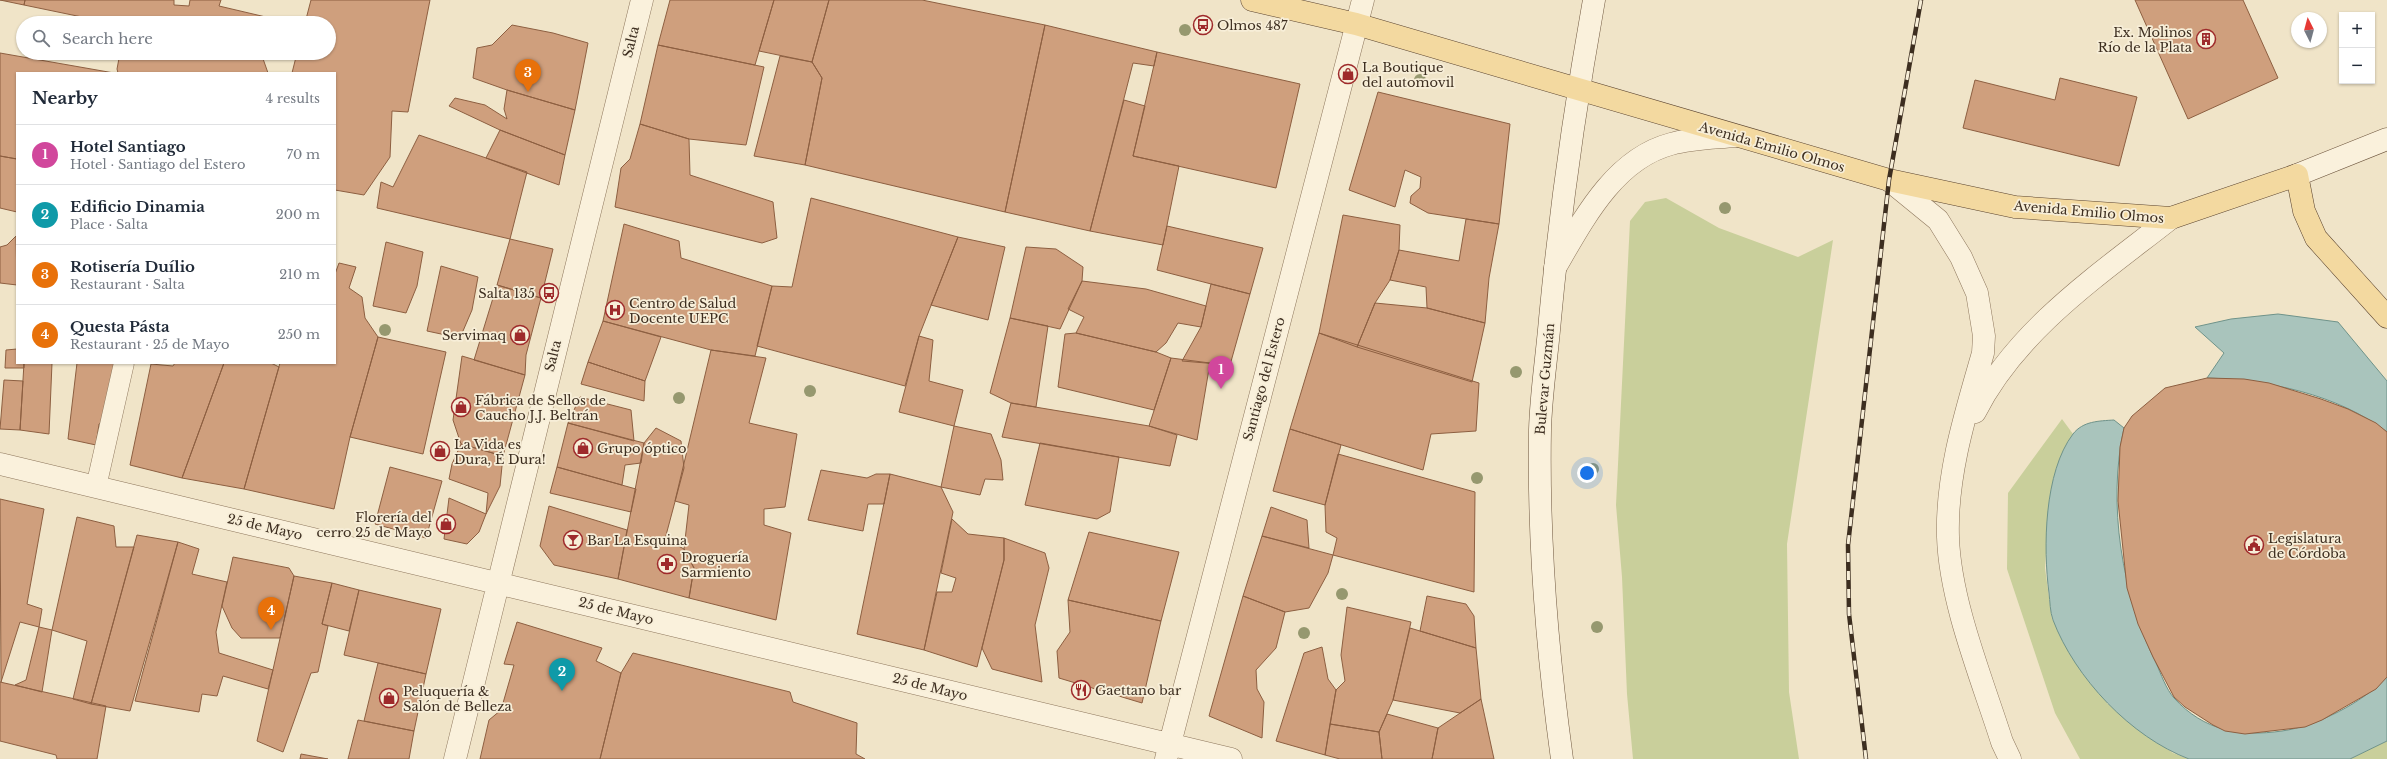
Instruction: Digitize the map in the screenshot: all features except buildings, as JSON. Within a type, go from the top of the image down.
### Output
[{"type":"main road","name":"Avenida Emilio Olmos","points":[[1252,0],[1356,24],[1889,180],[2015,207],[2171,218],[2297,175]]},
{"type":"main road","points":[[2297,175],[2304,211],[2316,238],[2387,317]]},
{"type":"street","name":"Salta","points":[[455,759],[642,0]]},
{"type":"street","name":"Santiago del Estero","points":[[1168,752],[1363,0]]},
{"type":"street","name":"Bulevar Guzmán","points":[[1562,759],[1551,679],[1540,551],[1540,428],[1555,268],[1578,90],[1594,0]]},
{"type":"street","points":[[1555,268],[1598,199],[1627,168],[1656,149],[1672,143],[1735,136]]},
{"type":"street","points":[[2297,175],[2387,140]]},
{"type":"street","points":[[1889,180],[1938,220],[1961,257],[1977,293],[1984,336],[1984,353],[1955,457],[1949,505],[1948,538],[1953,578],[1984,684],[2010,759]]},
{"type":"street","points":[[1955,457],[1984,394],[2000,369],[2035,330],[2096,278],[2171,218]]},
{"type":"street","name":"25 de Mayo","points":[[0,464],[498,582],[1168,752],[1231,759]]},
{"type":"lane","points":[[96,487],[124,364]]},
{"type":"green space","points":[[1666,198],[1719,228],[1798,257],[1833,240],[1787,544],[1789,692],[1799,759],[1633,759],[1627,694],[1622,577],[1616,505],[1630,221],[1645,202]]},
{"type":"green space","points":[[2062,419],[2073,434],[2060,460],[2050,495],[2045,568],[2052,619],[2107,703],[2142,732],[2173,753],[2189,759],[2080,759],[2055,713],[2007,569],[2008,493]]},
{"type":"green space","points":[[2387,741],[2387,759],[2350,759]]},
{"type":"water","points":[[2278,314],[2338,322],[2387,381],[2387,432],[2346,408],[2301,392],[2254,382],[2207,378],[2224,353],[2195,327],[2231,319]]},
{"type":"water","points":[[2114,420],[2124,428],[2119,457],[2117,487],[2118,518],[2126,578],[2134,608],[2144,636],[2164,681],[2174,698],[2198,718],[2210,725],[2237,732],[2267,733],[2296,728],[2324,719],[2365,696],[2387,677],[2387,741],[2350,759],[2189,759],[2167,749],[2126,721],[2090,684],[2075,663],[2063,642],[2052,617],[2046,555],[2048,511],[2056,469],[2063,450],[2073,434],[2086,424],[2097,421]]},
{"type":"railway","points":[[1866,759],[1849,614],[1848,545],[1889,180],[1921,0]]},
{"type":"place","name":"Olmos 487","points":[[1203,25]]},
{"type":"place","name":"Ex. Molinos Río de la Plata","points":[[2206,39]]},
{"type":"place","name":"La Boutique del automovil","points":[[1348,74]]},
{"type":"place","name":"Rotisería Duílio","points":[[528,92]]},
{"type":"place","name":"Salta 135","points":[[549,293]]},
{"type":"place","name":"Centro de Salud Docente UEPC","points":[[615,310]]},
{"type":"place","name":"Servimaq","points":[[520,335]]},
{"type":"place","name":"Hotel Santiago","points":[[1221,389]]},
{"type":"place","name":"Fábrica de Sellos de Caucho J.J. Beltrán","points":[[461,407]]},
{"type":"place","name":"Grupo óptico","points":[[583,448]]},
{"type":"place","name":"La Vida es Dura, É Dura!","points":[[440,451]]},
{"type":"place","name":"Florería del cerro 25 de Mayo","points":[[446,524]]},
{"type":"place","name":"Bar La Esquina","points":[[573,540]]},
{"type":"place","name":"Legislatura de Córdoba","points":[[2254,545]]},
{"type":"place","name":"Droguería Sarmiento","points":[[667,564]]},
{"type":"place","name":"Questa Pásta","points":[[271,630]]},
{"type":"place","name":"Gaettano bar","points":[[1081,690]]},
{"type":"place","name":"Edificio Dinamia","points":[[562,691]]},
{"type":"place","name":"Peluquería & Salón de Belleza","points":[[389,698]]}]
